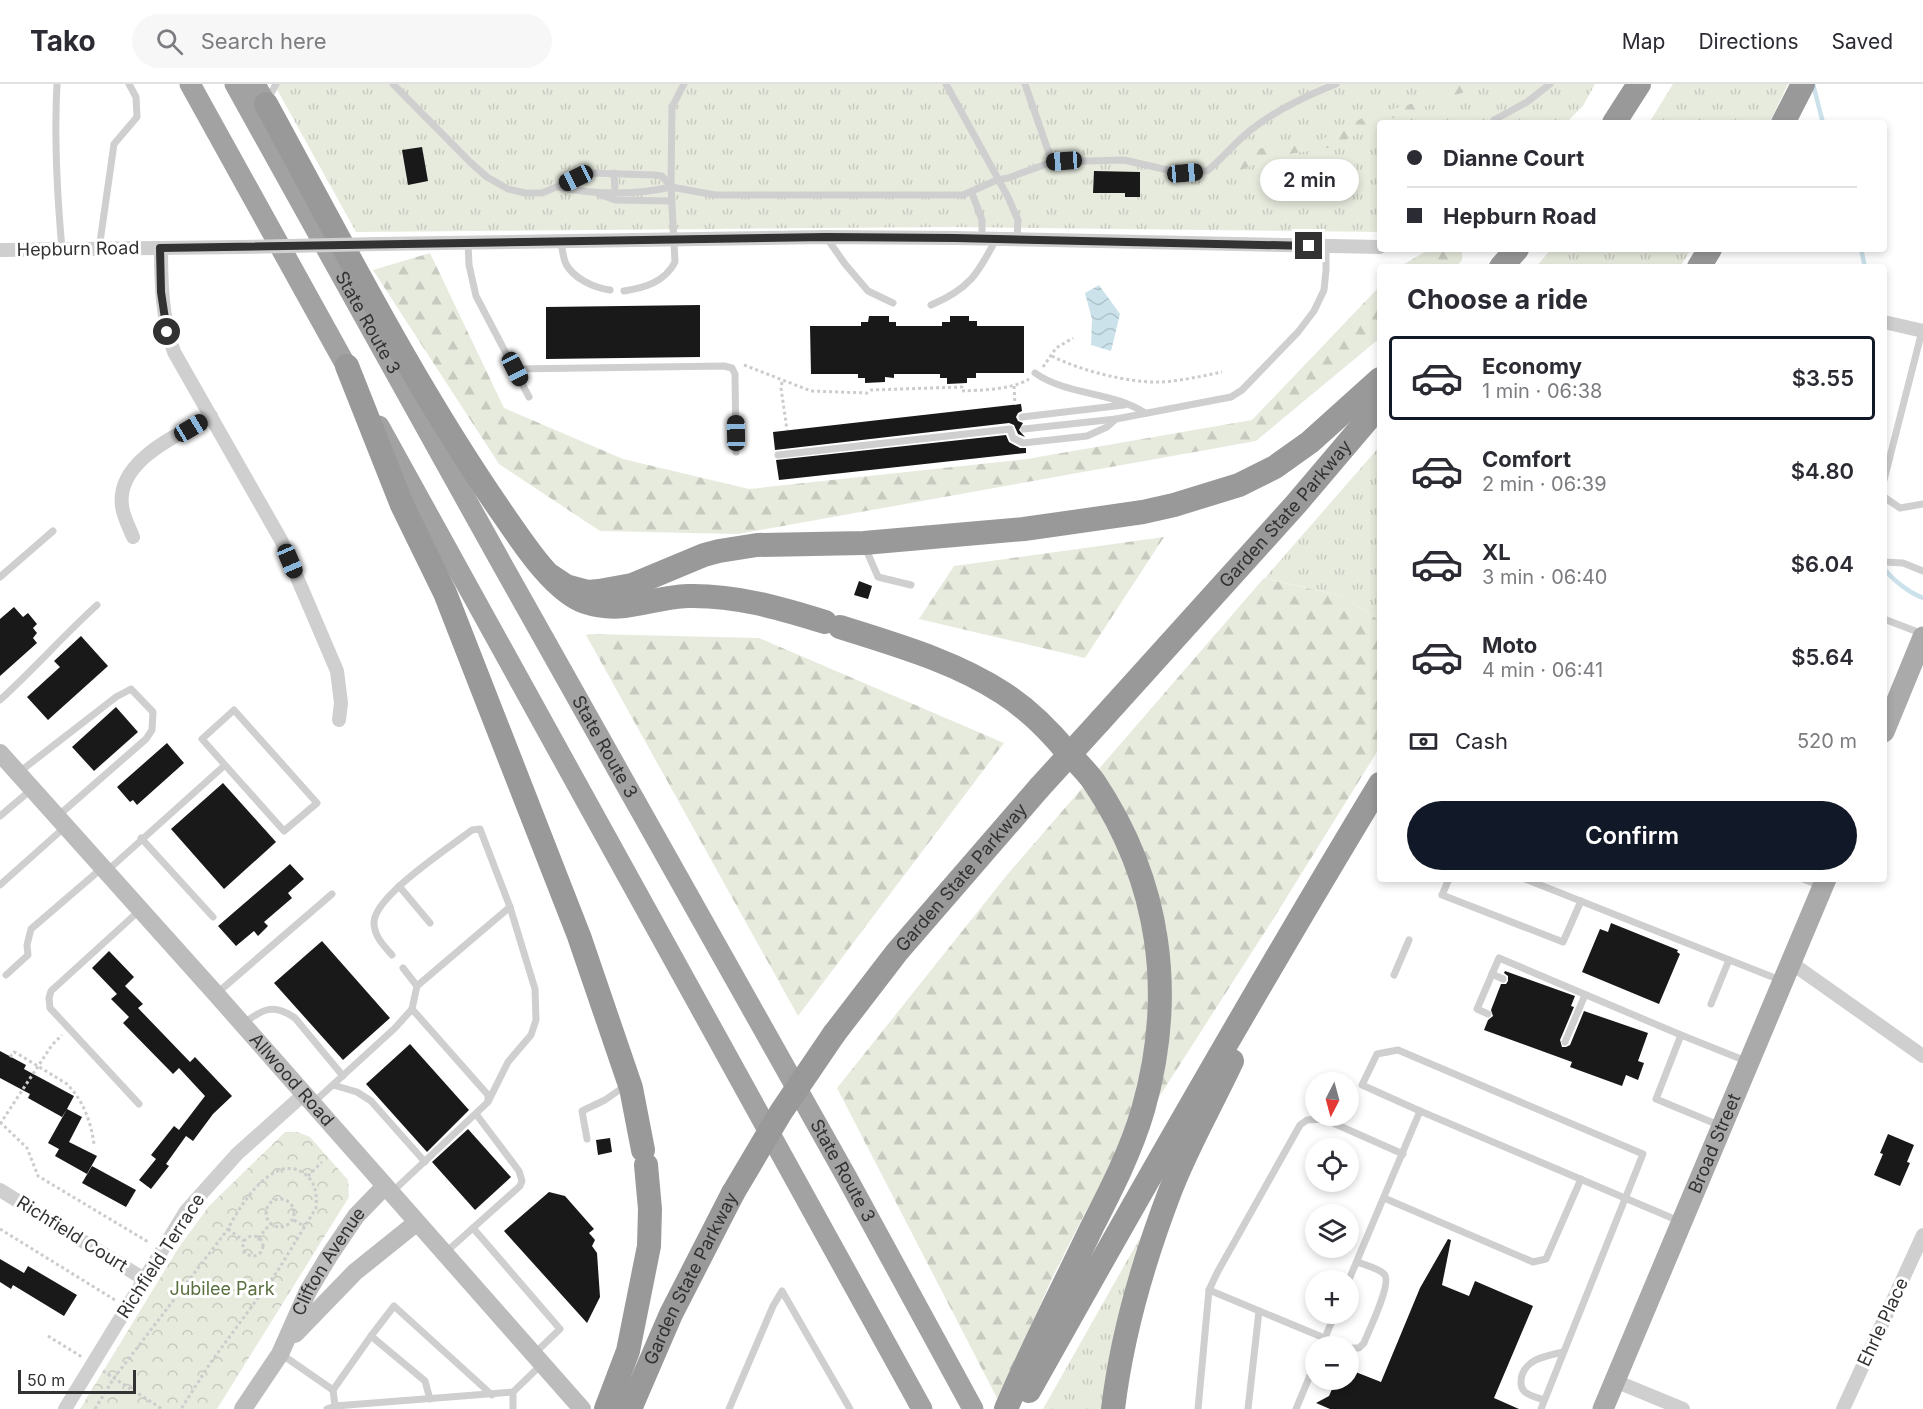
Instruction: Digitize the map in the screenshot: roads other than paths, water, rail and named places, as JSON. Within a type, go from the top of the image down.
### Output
[{"type":"highway","points":[[190,84],[922,1409]]},
{"type":"highway","name":"State Route 3","points":[[235,84],[450,472],[818,1126],[972,1408]]},
{"type":"highway","points":[[1616,120],[1639,84]]},
{"type":"highway","points":[[266,91],[374,302],[450,433],[532,555],[573,597],[598,606],[624,607],[684,596],[738,599],[784,609],[936,660],[1004,694],[1046,727],[1093,780],[1123,830],[1134,854],[1153,921],[1159,964],[1159,1016],[1152,1071],[1143,1109],[1111,1189],[1023,1369],[1006,1409]]},
{"type":"highway","points":[[1504,264],[1514,252]]},
{"type":"highway","points":[[347,366],[402,505],[445,592],[485,692],[579,936],[629,1081],[644,1158],[650,1209],[649,1246],[615,1406]]},
{"type":"highway","points":[[551,576],[577,590],[599,591],[632,585],[719,551],[757,546],[864,543],[1024,529],[1143,512],[1200,498],[1255,478],[1293,455],[1344,413],[1377,382]]},
{"type":"highway","name":"Garden State Parkway","points":[[615,1406],[671,1314],[728,1202],[781,1112],[834,1034],[909,938],[1039,788],[1296,504],[1377,409]]},
{"type":"highway","points":[[1019,1409],[1175,1131],[1377,789]]},
{"type":"highway","points":[[1113,1409],[1132,1311],[1172,1188],[1186,1154],[1313,895]]},
{"type":"highway","points":[[644,1409],[652,1380],[728,1202]]},
{"type":"main road","points":[[1889,707],[1923,636]]},
{"type":"main road","name":"Allwood Road","points":[[0,753],[582,1409]]},
{"type":"main road","name":"Broad Street","points":[[1603,1409],[1825,883]]},
{"type":"main road","name":"Clifton Avenue","points":[[243,1409],[282,1349],[308,1291],[329,1256],[356,1216],[388,1190]]},
{"type":"main road","name":"Clifton Avenue","points":[[282,1349],[355,1272],[416,1222]]},
{"type":"street","name":"Hepburn Road","points":[[0,250],[826,237],[1377,247]]},
{"type":"street","points":[[160,248],[161,292],[167,332],[174,352],[281,540],[337,670],[341,703],[339,720]]},
{"type":"street","points":[[1887,322],[1923,331]]},
{"type":"street","points":[[133,537],[122,506],[127,477],[135,465],[150,453],[211,416]]},
{"type":"street","points":[[1786,972],[1923,1056]]},
{"type":"street","name":"Richfield Terrace","points":[[65,1409],[186,1211],[237,1154],[308,1099]]},
{"type":"street","name":"Richfield Court","points":[[0,1190],[144,1279]]},
{"type":"street","name":"Ehrle Place","points":[[1843,1409],[1923,1235]]},
{"type":"street","points":[[1615,1381],[1683,1409]]},
{"type":"lane","points":[[57,84],[55,122],[62,249]]},
{"type":"lane","points":[[99,249],[114,144],[137,117],[136,97],[129,84]]},
{"type":"lane","points":[[393,84],[487,177],[508,189],[542,193],[590,173],[662,176],[671,187]]},
{"type":"lane","points":[[624,291],[641,288],[663,278],[675,262],[671,201],[672,107],[684,84]]},
{"type":"lane","points":[[946,84],[1018,220],[1017,239]]},
{"type":"lane","points":[[1025,84],[1052,162]]},
{"type":"lane","points":[[559,187],[580,192],[652,191],[671,187],[715,195],[963,195],[972,193],[997,180],[1052,162],[1124,160],[1172,171],[1207,171],[1245,135],[1266,119],[1292,102],[1336,84]]},
{"type":"lane","points":[[1494,120],[1527,102],[1551,84]]},
{"type":"lane","points":[[614,173],[615,192]]},
{"type":"lane","points":[[594,191],[615,200],[671,201]]},
{"type":"lane","points":[[931,305],[952,296],[981,268],[989,239],[972,193]]},
{"type":"lane","points":[[826,237],[868,291],[893,303]]},
{"type":"lane","points":[[561,241],[565,263],[569,268],[582,280],[600,289],[610,290]]},
{"type":"lane","points":[[468,243],[469,265],[476,296],[529,397]]},
{"type":"lane","points":[[1024,429],[1116,419],[1231,397],[1242,390],[1298,332],[1314,311],[1324,290],[1326,246]]},
{"type":"lane","points":[[1887,469],[1923,331]]},
{"type":"lane","points":[[515,369],[724,366],[732,368],[735,374],[736,452]]},
{"type":"lane","points":[[1035,373],[1049,382],[1132,405],[1145,413]]},
{"type":"lane","points":[[1022,417],[1132,405]]},
{"type":"lane","points":[[778,455],[1010,429],[1014,438],[1023,443],[1087,436],[1107,427],[1116,419]]},
{"type":"lane","points":[[1887,499],[1900,508],[1923,504]]},
{"type":"lane","points":[[0,577],[53,531]]},
{"type":"lane","points":[[864,543],[878,577],[911,585]]},
{"type":"lane","points":[[1887,562],[1903,563],[1923,571]]},
{"type":"lane","points":[[0,700],[29,674],[57,641],[97,605]]},
{"type":"lane","points":[[1887,620],[1923,636]]},
{"type":"lane","points":[[0,885],[146,739],[152,730],[153,712],[131,688],[116,697],[18,773]]},
{"type":"lane","points":[[234,710],[317,802],[284,831],[225,765],[202,740],[234,710]]},
{"type":"lane","points":[[6,975],[28,955],[27,945],[31,929],[225,765]]},
{"type":"lane","points":[[0,816],[32,789]]},
{"type":"lane","points":[[388,1190],[425,1162],[489,1102],[508,1062],[531,1035],[536,1020],[533,981],[510,907],[480,829],[472,830],[390,892],[377,909],[373,921],[375,931],[392,955]]},
{"type":"lane","points":[[141,838],[213,917]]},
{"type":"lane","points":[[1448,882],[1442,895],[1563,942],[1581,901]]},
{"type":"lane","points":[[1533,882],[1730,960],[1786,972]]},
{"type":"lane","points":[[399,886],[430,922]]},
{"type":"lane","points":[[216,994],[332,894]]},
{"type":"lane","points":[[308,1099],[333,1085],[395,1028],[412,1010],[417,986],[510,907]]},
{"type":"lane","points":[[139,1104],[50,1008],[49,998],[51,991],[140,910]]},
{"type":"lane","points":[[1395,975],[1409,940]]},
{"type":"lane","points":[[1488,1014],[1477,1009],[1499,958],[1748,1062]]},
{"type":"lane","points":[[1711,1004],[1730,960]]},
{"type":"lane","points":[[403,968],[417,986]]},
{"type":"lane","points":[[1492,974],[1503,979]]},
{"type":"lane","points":[[1565,1042],[1585,995]]},
{"type":"lane","points":[[242,1025],[260,1011],[274,1009],[285,1011],[295,1018],[343,1076]]},
{"type":"lane","points":[[412,1010],[488,1095],[489,1102]]},
{"type":"lane","points":[[1682,1035],[1656,1099],[1721,1126]]},
{"type":"lane","points":[[1541,1409],[1563,1352],[1625,1198],[1643,1154],[1398,1050],[1377,1054],[1362,1085],[1420,1111],[1581,1179],[1625,1198],[1682,1222]]},
{"type":"lane","points":[[587,1139],[582,1111],[619,1092],[629,1081]]},
{"type":"lane","points":[[333,1085],[357,1092],[370,1101],[425,1162]]},
{"type":"lane","points":[[1353,1270],[1420,1111]]},
{"type":"lane","points":[[444,1254],[520,1186],[522,1181],[519,1171],[476,1114]]},
{"type":"lane","points":[[1198,1409],[1209,1290],[1300,1125],[1308,1120],[1323,1119],[1403,1154]]},
{"type":"lane","points":[[1384,1198],[1533,1262],[1546,1259],[1581,1179]]},
{"type":"lane","points":[[473,1228],[560,1329],[513,1392],[513,1409]]},
{"type":"lane","points":[[1357,1262],[1384,1274],[1386,1278],[1386,1289],[1364,1343],[1359,1348]]},
{"type":"lane","points":[[1209,1290],[1320,1336]]},
{"type":"lane","points":[[729,1409],[773,1306],[782,1291],[850,1409]]},
{"type":"lane","points":[[335,1406],[333,1390],[394,1306],[492,1395]]},
{"type":"lane","points":[[1248,1409],[1259,1311]]},
{"type":"lane","points":[[371,1336],[424,1382],[430,1399]]},
{"type":"lane","points":[[282,1349],[333,1390]]},
{"type":"lane","points":[[1544,1400],[1521,1388],[1520,1383],[1524,1370],[1530,1363],[1543,1357],[1563,1352]]},
{"type":"lane","points":[[1296,1409],[1305,1387]]},
{"type":"lane","points":[[327,1409],[335,1406],[513,1392]]},
{"type":"water","points":[[1099,285],[1120,314],[1111,351],[1091,345],[1092,319],[1085,293]]},
{"type":"waterway","points":[[1813,84],[1822,120]]},
{"type":"waterway","points":[[1862,252],[1864,264]]},
{"type":"waterway","points":[[1887,571],[1902,586],[1923,598]]},
{"type":"park label","name":"Jubilee Park","points":[[222,1289]]}]
